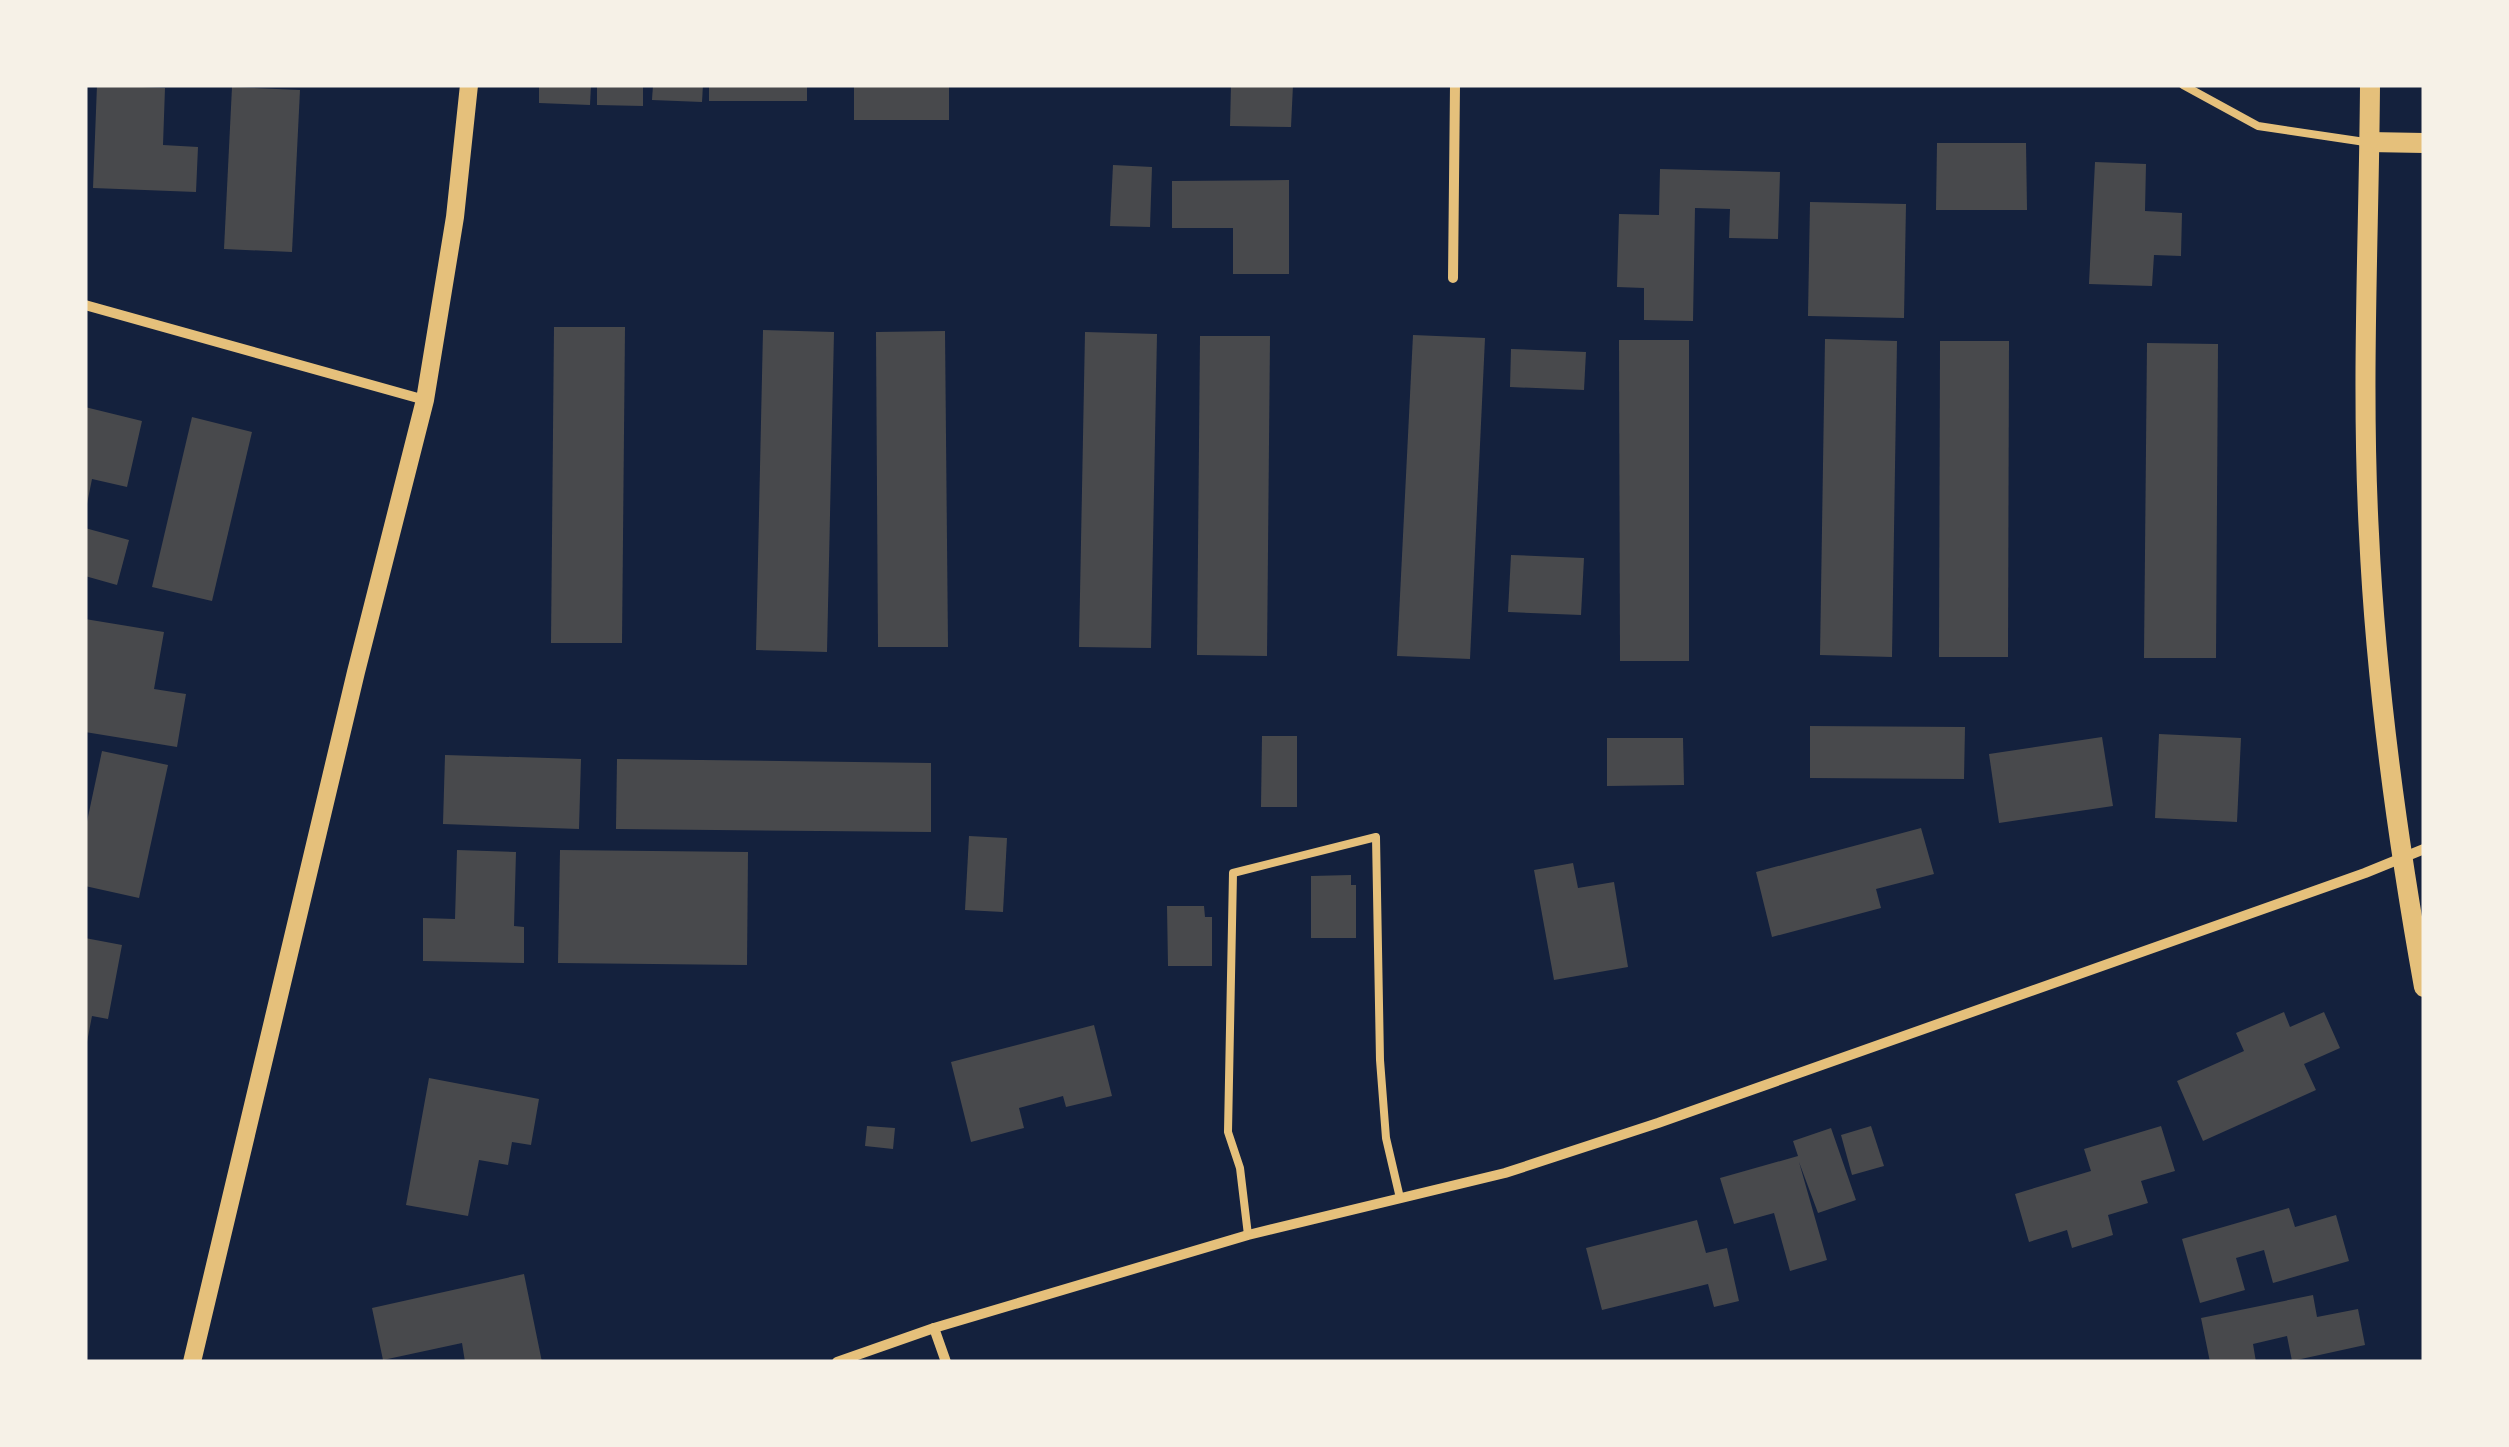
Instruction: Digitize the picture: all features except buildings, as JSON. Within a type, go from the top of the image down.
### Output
[{"type":"main road","points":[[2370,85],[2366,373],[2369,534],[2382,704],[2401,860],[2424,986]]},
{"type":"main road","points":[[2369,142],[2424,143]]},
{"type":"street","points":[[192,1362],[356,672],[425,400],[455,217],[469,85]]},
{"type":"street","points":[[1453,278],[1455,85]]},
{"type":"street","points":[[85,305],[425,400]]},
{"type":"street","points":[[838,1362],[934,1328],[1248,1235],[1505,1173],[1658,1124],[2424,850]]},
{"type":"street","points":[[934,1328],[946,1362]]},
{"type":"lane","points":[[2184,85],[2258,126],[2369,142]]},
{"type":"lane","points":[[1248,1235],[1240,1168],[1228,1132],[1233,872],[1376,837],[1380,1060],[1386,1138],[1400,1198]]}]
